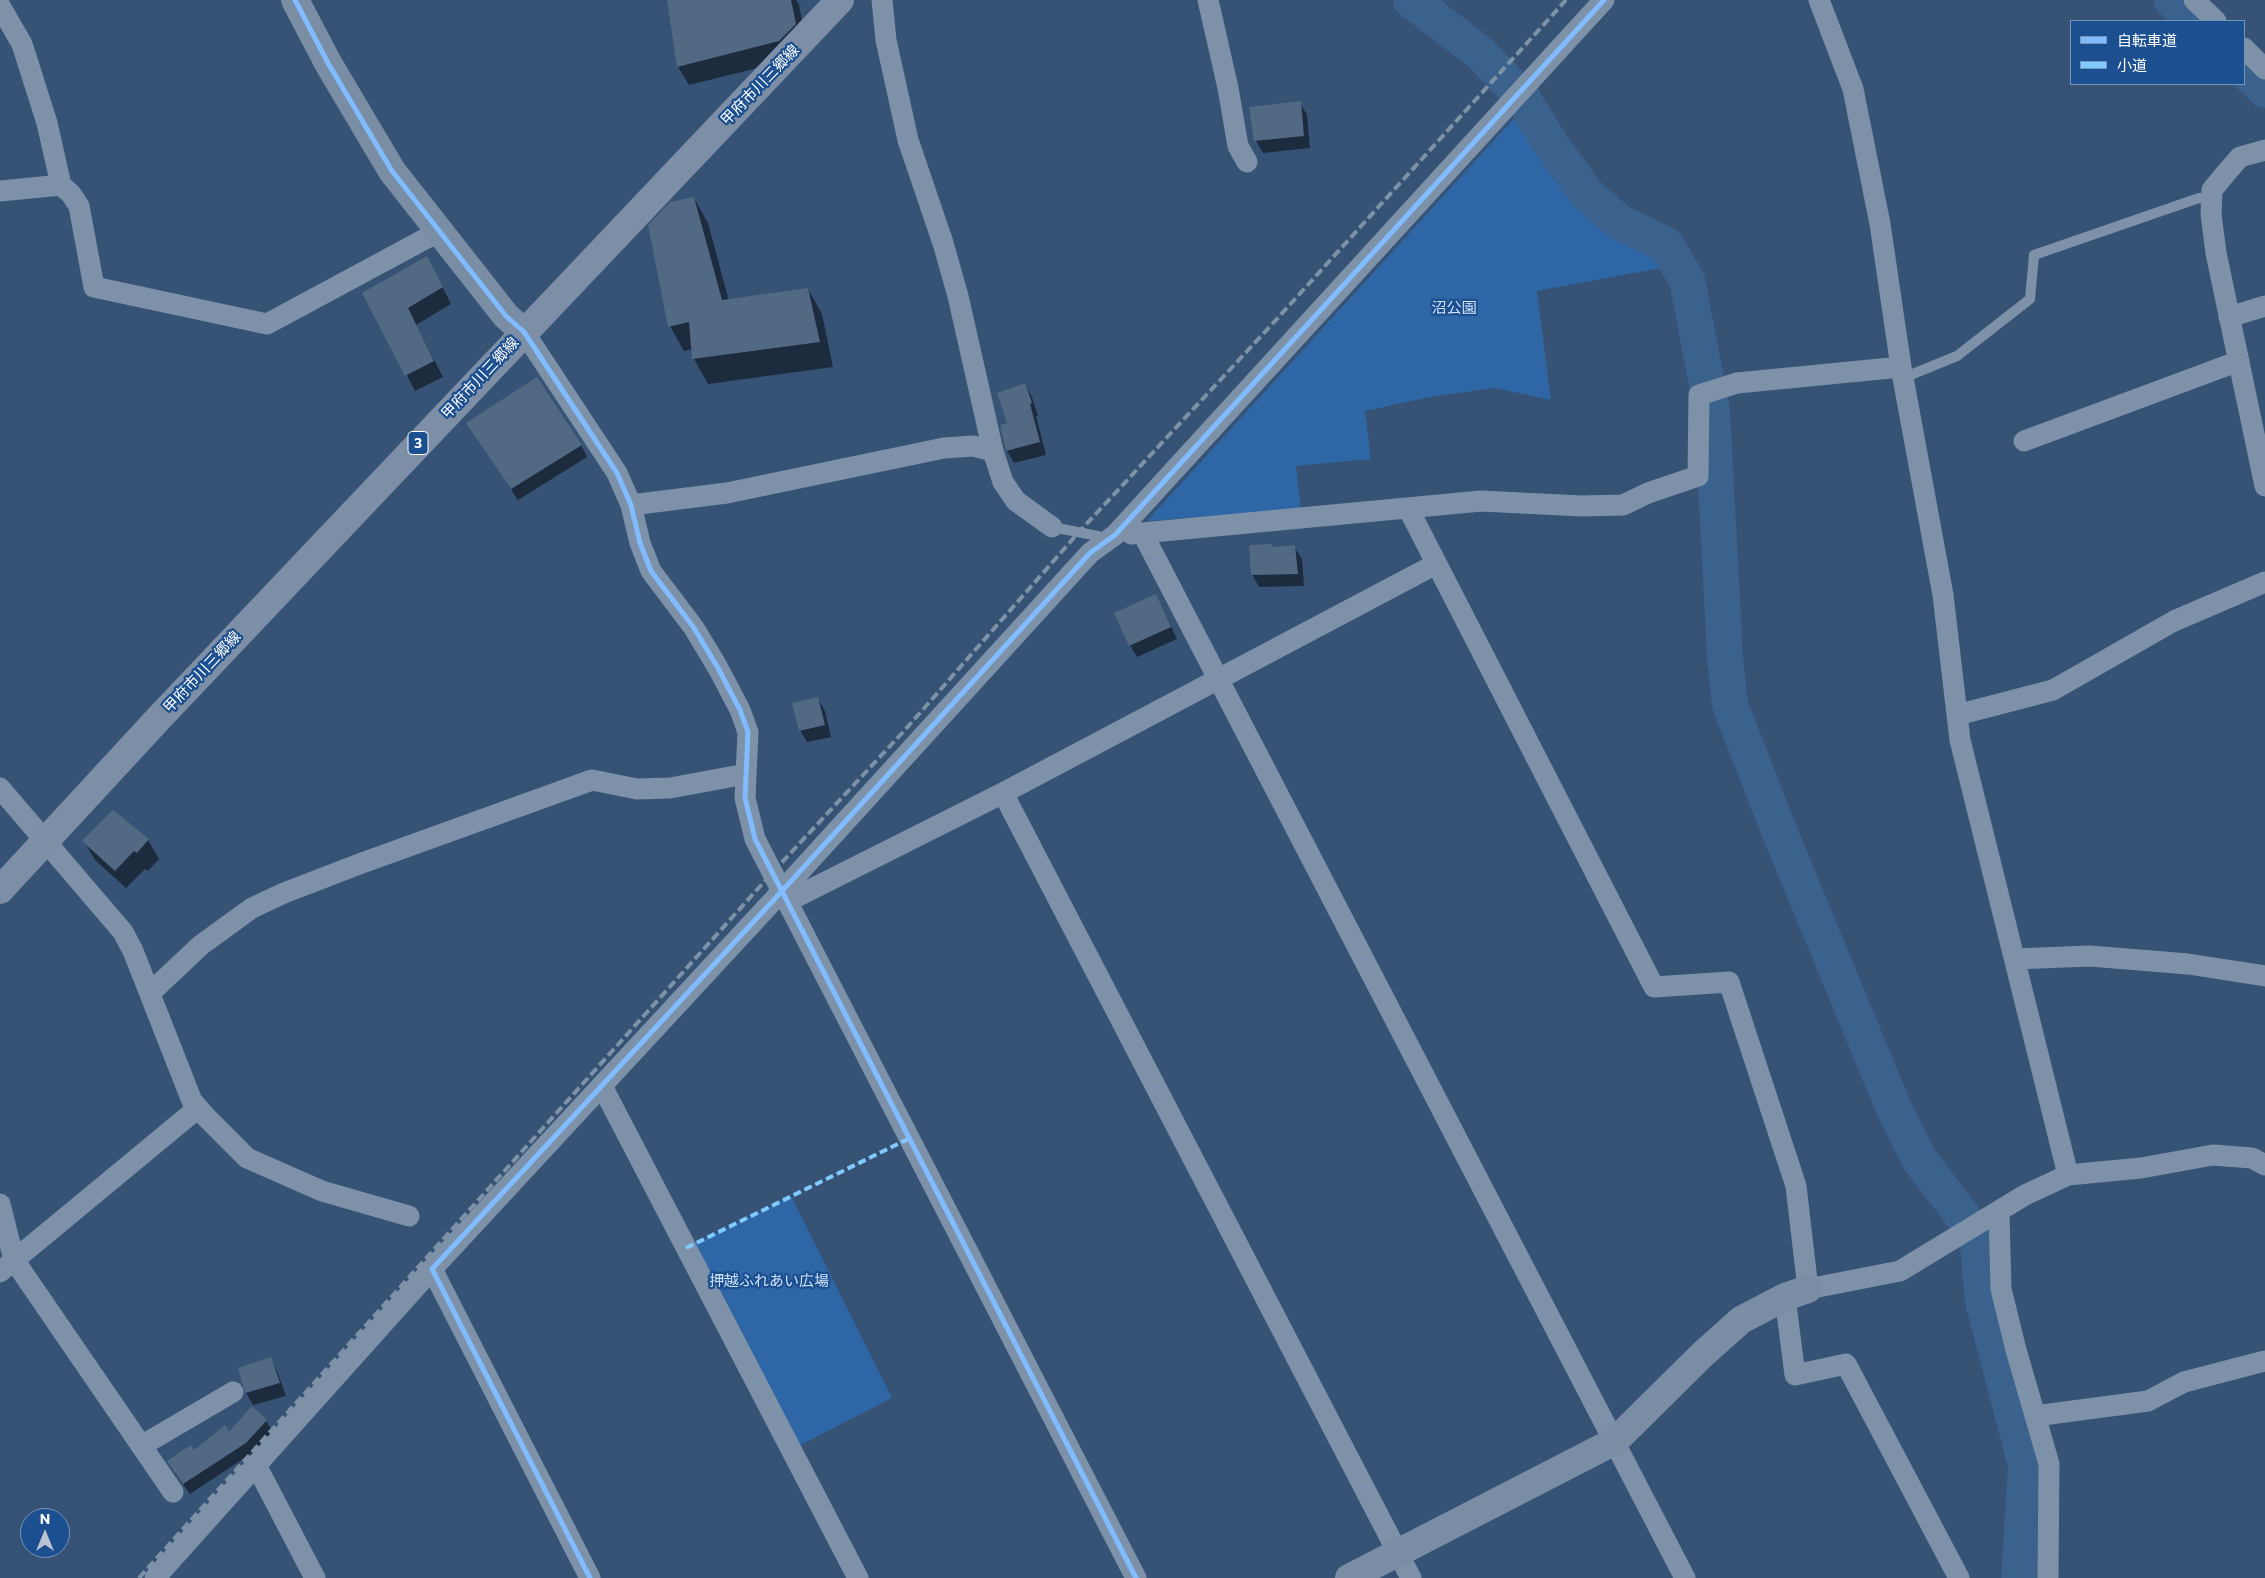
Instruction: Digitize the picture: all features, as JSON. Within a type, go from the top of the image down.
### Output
[{"type":"main road","name":"甲府市川三郷線","points":[[0,890],[159,718],[840,0]]},
{"type":"street","points":[[295,0],[328,63],[392,171],[438,232],[506,316],[524,332],[617,473],[631,504],[640,543],[651,571],[694,628],[740,710],[748,732],[745,798],[755,839],[1136,1578]]},
{"type":"street","points":[[882,0],[886,40],[908,140],[943,243],[958,296],[993,451],[1003,482],[1016,501],[1052,527]]},
{"type":"street","points":[[1208,0],[1228,88],[1238,146],[1247,162]]},
{"type":"street","points":[[155,1578],[432,1269],[602,1086],[785,896],[1090,552],[1510,105],[1604,0]]},
{"type":"street","points":[[1819,0],[1831,27],[1853,90],[1880,224],[1902,372],[1943,595],[1960,740],[2068,1174]]},
{"type":"street","points":[[2194,0],[2215,20]]},
{"type":"street","points":[[0,6],[22,44],[47,123],[61,185],[79,206],[94,287],[267,324],[438,232]]},
{"type":"street","points":[[2245,49],[2265,69]]},
{"type":"street","points":[[2265,150],[2240,157],[2212,190],[2211,214],[2216,253],[2229,316],[2239,361],[2259,431],[2265,486]]},
{"type":"street","points":[[0,191],[61,185]]},
{"type":"street","points":[[2229,316],[2265,306]]},
{"type":"street","points":[[2024,441],[2239,361]]},
{"type":"street","points":[[1107,536],[1481,501],[1582,506],[1623,505],[1648,493],[1698,476],[1699,395],[1737,383],[1902,372]]},
{"type":"street","points":[[631,504],[727,493],[944,448],[973,446],[993,451]]},
{"type":"street","points":[[1408,508],[1654,988],[1729,982],[1796,1186],[1795,1375],[1846,1364],[1959,1578]]},
{"type":"street","points":[[1143,534],[1685,1578]]},
{"type":"street","points":[[785,896],[1003,793],[1436,564]]},
{"type":"street","points":[[1957,715],[2053,690],[2174,621],[2265,582]]},
{"type":"street","points":[[150,993],[201,945],[252,908],[284,893],[362,863],[592,780],[637,789],[670,788],[746,774]]},
{"type":"street","points":[[0,788],[123,932],[133,951],[192,1101],[198,1108],[247,1158],[322,1191],[409,1216]]},
{"type":"street","points":[[1003,793],[1411,1578]]},
{"type":"street","points":[[2015,959],[2090,956],[2188,964],[2265,976]]},
{"type":"street","points":[[602,1086],[858,1578]]},
{"type":"street","points":[[7,1266],[198,1108]]},
{"type":"street","points":[[1349,1578],[1615,1441],[1703,1354],[1741,1320],[1796,1293],[1900,1270],[1963,1234],[2025,1195],[2068,1174],[2141,1168],[2213,1155],[2252,1158],[2265,1165]]},
{"type":"street","points":[[0,1204],[7,1266],[173,1492]]},
{"type":"street","points":[[1998,1213],[2001,1289],[2016,1350],[2049,1464],[2048,1578]]},
{"type":"street","points":[[432,1269],[590,1578]]},
{"type":"street","points":[[2035,1416],[2148,1401],[2184,1382],[2265,1361]]},
{"type":"street","points":[[141,1446],[233,1392]]},
{"type":"street","points":[[256,1465],[315,1578]]},
{"type":"lane","points":[[1902,372],[1957,356],[2030,299],[2034,255],[2199,198],[2212,200]]},
{"type":"lane","points":[[1052,527],[1107,536]]},
{"type":"green space","name":"沼公園","points":[[1516,116],[1570,197],[1614,232],[1653,254],[1661,268],[1537,291],[1551,400],[1495,388],[1430,397],[1365,411],[1371,459],[1296,466],[1301,509],[1147,521]]},
{"type":"green space","name":"押越ふれあい広場","points":[[791,1196],[892,1398],[791,1450],[686,1248]]},
{"type":"building","points":[[667,0],[791,0],[796,24],[779,41],[677,67]]},
{"type":"building","points":[[1301,101],[1304,136],[1254,141],[1249,107]]},
{"type":"building","points":[[694,197],[722,300],[808,288],[820,342],[692,359],[689,322],[668,327],[648,225],[670,202]]},
{"type":"building","points":[[427,256],[443,287],[408,308],[434,361],[405,376],[362,293]]},
{"type":"building","points":[[537,377],[582,445],[511,489],[466,423]]},
{"type":"building","points":[[1025,383],[1032,403],[1030,404],[1040,442],[1006,451],[1000,425],[1007,423],[997,393]]},
{"type":"building","points":[[1272,544],[1272,547],[1295,545],[1298,574],[1251,575],[1249,545]]},
{"type":"building","points":[[1156,594],[1171,627],[1129,646],[1114,613]]},
{"type":"building","points":[[818,697],[825,725],[799,731],[792,703]]},
{"type":"building","points":[[113,810],[149,839],[137,853],[134,851],[115,871],[82,841]]},
{"type":"building","points":[[271,1357],[280,1383],[245,1393],[238,1368]]},
{"type":"building","points":[[252,1406],[267,1420],[246,1443],[183,1484],[167,1461],[191,1445],[194,1450],[225,1425],[229,1432]]},
{"type":"waterway","points":[[1411,0],[1479,52],[1520,94],[1552,146],[1587,194],[1619,222],[1666,245],[1687,280],[1712,410],[1725,656],[1730,705],[1780,833],[1895,1111],[1919,1159],[1977,1235],[1983,1301],[2026,1466],[2019,1578]]},
{"type":"waterway","points":[[2172,0],[2193,20]]},
{"type":"waterway","points":[[2245,71],[2265,90]]},
{"type":"railway","points":[[139,1578],[772,873],[904,731],[1079,532],[1276,320],[1566,0]]},
{"type":"marked path","points":[[686,1248],[910,1138]]},
{"type":"cycle path","points":[[295,0],[328,63],[392,171],[506,316],[524,332],[617,473],[631,505],[640,543],[651,571],[694,628],[740,710],[748,732],[745,798],[755,839],[1136,1578]]},
{"type":"cycle path","points":[[590,1578],[432,1269],[782,891],[1090,553],[1115,535],[1604,0]]}]
